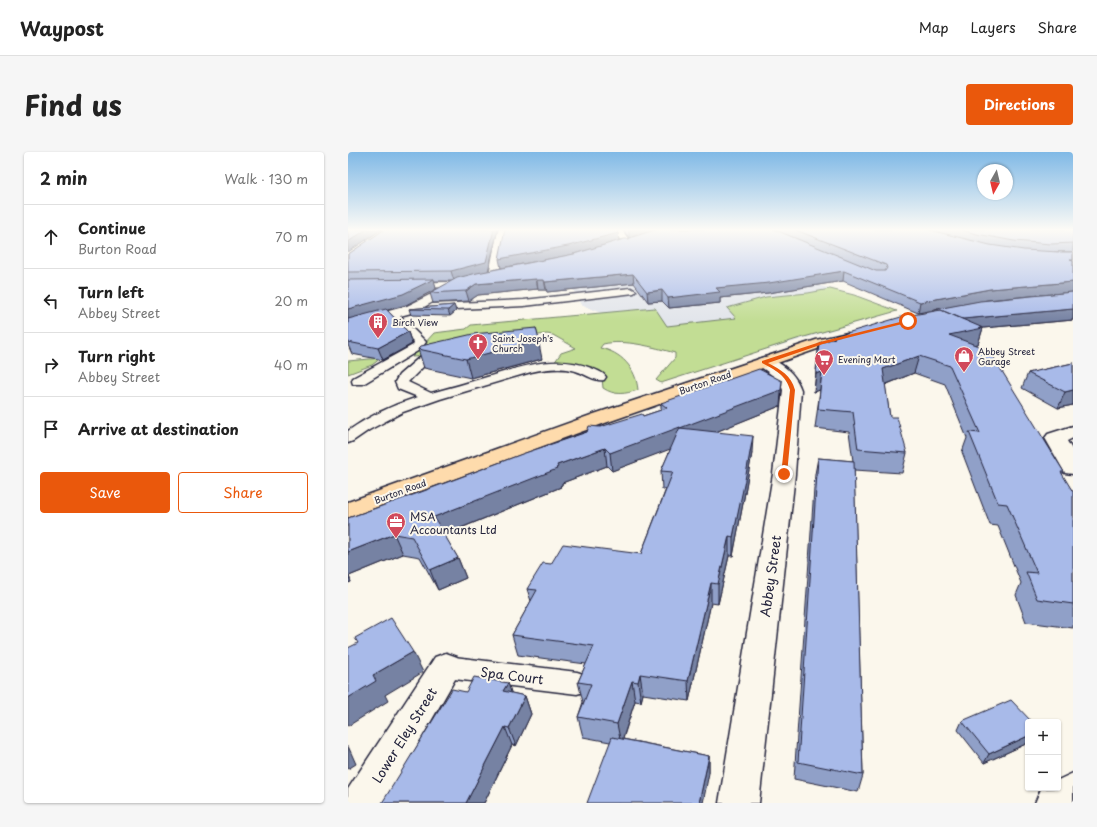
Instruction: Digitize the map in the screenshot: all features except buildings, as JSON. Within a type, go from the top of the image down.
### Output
[{"type":"main road","name":"Burton Road","points":[[348,510],[598,419],[821,343],[862,333]]},
{"type":"street","points":[[482,276],[498,273],[499,259]]},
{"type":"street","points":[[348,326],[411,309],[455,285],[469,280]]},
{"type":"street","points":[[348,286],[455,285]]},
{"type":"street","name":"Abbey Street","points":[[739,803],[784,474],[792,390],[790,381],[784,374],[764,362]]},
{"type":"street","points":[[1073,432],[1055,438],[1073,468]]},
{"type":"street","name":"Lower Eley Street","points":[[362,803],[446,667]]},
{"type":"street","points":[[1055,803],[1073,793]]},
{"type":"lane","points":[[411,309],[544,301],[573,296],[631,291]]},
{"type":"lane","points":[[428,300],[485,302],[493,305]]},
{"type":"lane","points":[[358,381],[417,347],[420,342],[392,314]]},
{"type":"lane","points":[[426,359],[401,382],[403,386],[430,398]]},
{"type":"lane","points":[[348,438],[387,414],[430,398],[546,366],[566,365],[591,371],[600,376]]},
{"type":"lane","name":"Spa Court","points":[[446,667],[577,683]]},
{"type":"shaded area","points":[[604,281],[810,283],[854,295],[897,311],[724,362],[581,305],[571,285]]},
{"type":"green space","points":[[830,289],[854,295],[897,311],[797,339],[661,383],[656,380],[675,358],[675,353],[630,343],[620,342],[603,344],[600,348],[615,353],[626,362],[631,368],[637,382],[638,390],[624,393],[607,391],[603,388],[602,378],[554,363],[561,353],[576,348],[553,335],[547,334],[522,337],[447,355],[412,357],[434,333],[466,329],[471,325],[655,308],[667,326],[736,318],[727,308],[766,297],[808,293]]},
{"type":"green space","points":[[381,358],[372,365],[348,374],[348,361]]},
{"type":"place","name":"Birch View","points":[[378,339]]},
{"type":"place","name":"Saint Joseph's Church","points":[[478,360]]},
{"type":"place","name":"Abbey Street Garage","points":[[964,373]]},
{"type":"place","name":"Evening Mart","points":[[824,376]]},
{"type":"place","name":"MSA Accountants Ltd","points":[[396,539]]},
{"type":"route","points":[[784,474],[792,390],[790,381],[784,374],[764,362],[821,343],[908,321]]}]
